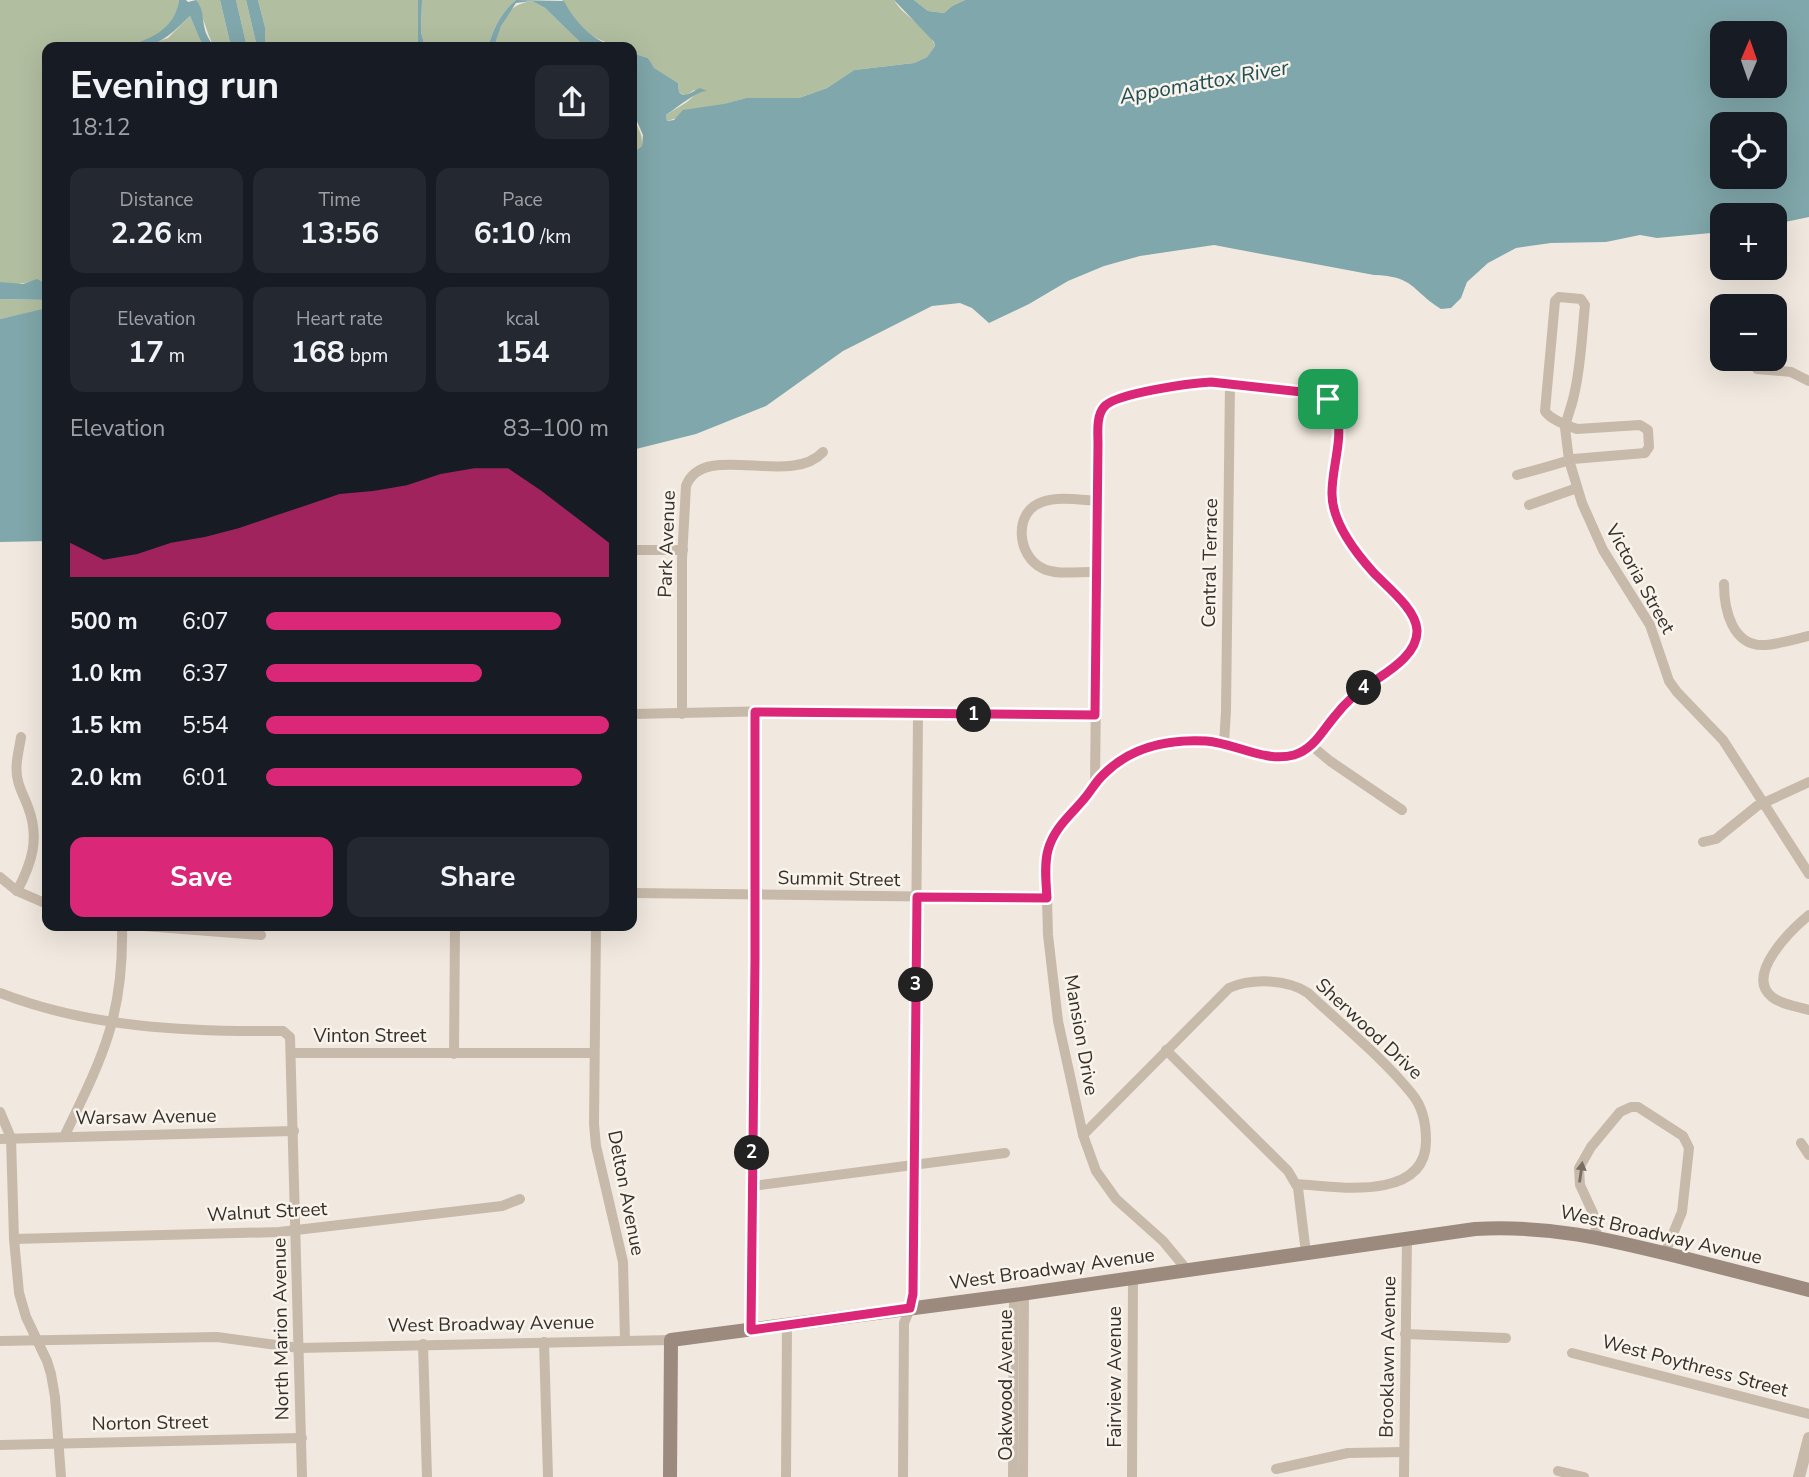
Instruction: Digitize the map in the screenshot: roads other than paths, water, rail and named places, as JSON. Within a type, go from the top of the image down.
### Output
[{"type":"main road","name":"West Broadway Avenue","points":[[671,1340],[1499,1227],[1597,1236],[1809,1290]]},
{"type":"main road","points":[[670,1477],[671,1340]]},
{"type":"street","name":"Victoria Street","points":[[1566,423],[1548,416],[1545,411],[1555,300],[1559,296],[1581,299],[1585,305],[1574,398],[1566,423],[1569,460],[1596,538],[1654,634],[1669,681],[1676,692],[1723,740],[1809,874]]},
{"type":"street","points":[[1780,371],[1791,372],[1809,381]]},
{"type":"street","points":[[1095,783],[1099,417],[1109,402],[1149,391],[1205,383],[1230,384],[1311,393],[1322,396],[1334,406],[1339,419],[1332,489],[1335,510],[1362,558],[1399,598],[1415,622],[1417,631],[1414,642],[1399,662],[1353,695],[1312,746],[1402,810]]},
{"type":"street","name":"Central Terrace","points":[[1224,744],[1230,384]]},
{"type":"street","points":[[1517,475],[1569,460],[1644,453],[1649,447],[1649,434],[1645,427],[1640,425],[1577,429],[1566,423]]},
{"type":"street","name":"Park Avenue","points":[[682,714],[683,550],[688,480],[697,471],[718,463],[752,467],[797,466],[808,464],[823,452]]},
{"type":"street","points":[[1529,505],[1577,488]]},
{"type":"street","points":[[1097,572],[1051,571],[1042,568],[1028,555],[1021,531],[1026,515],[1044,501],[1098,501]]},
{"type":"street","points":[[637,550],[683,550]]},
{"type":"street","points":[[1724,584],[1725,606],[1731,622],[1738,634],[1749,642],[1763,645],[1809,636]]},
{"type":"street","points":[[637,714],[755,712],[1095,715]]},
{"type":"street","points":[[751,1330],[755,712]]},
{"type":"street","points":[[902,1477],[904,1323],[913,1294],[918,714]]},
{"type":"street","points":[[17,891],[30,866],[35,841],[31,814],[16,770],[21,737]]},
{"type":"street","name":"Mansion Drive","points":[[1188,1270],[1163,1241],[1105,1186],[1083,1135],[1056,1012],[1049,948],[1046,863],[1052,839],[1058,828],[1095,783],[1113,766],[1156,744],[1189,740],[1224,744],[1284,757],[1312,746]]},
{"type":"street","points":[[1703,842],[1716,839],[1764,803],[1809,782]]},
{"type":"street","points":[[0,877],[17,891],[42,902]]},
{"type":"street","name":"Summit Street","points":[[637,894],[1047,898]]},
{"type":"street","points":[[1809,915],[1791,931],[1770,959],[1763,978],[1764,988],[1774,999],[1809,1010]]},
{"type":"street","points":[[64,1137],[92,1083],[114,1023],[121,979],[122,931]]},
{"type":"street","points":[[224,931],[261,935]]},
{"type":"street","points":[[454,1054],[455,931]]},
{"type":"street","name":"Delton Avenue","points":[[596,931],[596,1146],[623,1262],[625,1340]]},
{"type":"street","name":"Sherwood Drive","points":[[1083,1135],[1229,988],[1241,984],[1286,983],[1308,993],[1413,1096],[1424,1120],[1427,1144],[1419,1165],[1405,1178],[1385,1186],[1365,1188],[1297,1184]]},
{"type":"street","name":"Vinton Street","points":[[0,993],[59,1011],[114,1023],[183,1030],[283,1031],[290,1037],[290,1053],[594,1054]]},
{"type":"street","points":[[1166,1050],[1288,1171],[1297,1184],[1306,1253]]},
{"type":"street","name":"North Marion Avenue","points":[[290,1053],[302,1477]]},
{"type":"street","points":[[1597,1236],[1593,1213],[1580,1185],[1579,1168],[1591,1147],[1620,1112],[1631,1107],[1638,1108],[1683,1136],[1689,1148],[1682,1212],[1665,1253]]},
{"type":"street","points":[[0,1112],[21,1304],[51,1374],[60,1443],[61,1477]]},
{"type":"street","name":"Warsaw Avenue","points":[[5,1139],[294,1131]]},
{"type":"street","points":[[1801,1143],[1809,1155]]},
{"type":"street","points":[[753,1186],[1005,1153]]},
{"type":"street","name":"Walnut Street","points":[[14,1239],[296,1231],[502,1206],[520,1199]]},
{"type":"street","name":"Brooklawn Avenue","points":[[1404,1477],[1407,1238]]},
{"type":"street","name":"Fairview Avenue","points":[[1132,1477],[1133,1278]]},
{"type":"street","name":"Oakwood Avenue","points":[[1013,1477],[1019,1294]]},
{"type":"street","name":"Oakwood Avenue","points":[[1019,1294],[1023,1477]]},
{"type":"street","points":[[786,1477],[787,1325]]},
{"type":"street","points":[[1405,1334],[1506,1338]]},
{"type":"street","name":"West Broadway Avenue","points":[[0,1341],[217,1336],[299,1348],[671,1340]]},
{"type":"street","points":[[544,1342],[548,1477]]},
{"type":"street","points":[[423,1344],[428,1477]]},
{"type":"street","name":"West Poythress Street","points":[[1572,1353],[1809,1414]]},
{"type":"street","name":"Norton Street","points":[[0,1445],[302,1438]]},
{"type":"street","points":[[1799,1477],[1809,1438]]},
{"type":"street","points":[[1276,1469],[1348,1453],[1404,1452]]},
{"type":"street","points":[[1558,1471],[1584,1477]]},
{"type":"water","points":[[179,0],[196,0],[211,42],[201,42],[190,16],[161,40],[139,42],[159,32],[177,10]]},
{"type":"water","points":[[220,0],[236,0],[246,42],[230,42]]},
{"type":"water","points":[[246,0],[258,0],[265,27],[265,42],[256,42]]},
{"type":"water","points":[[418,0],[422,0],[421,32],[424,42],[418,42]]},
{"type":"water","points":[[516,0],[564,1],[586,30],[603,42],[580,42],[545,8],[532,1],[516,3],[501,26],[496,42],[490,42],[506,10]]},
{"type":"water","name":"Appomattox River","points":[[894,0],[914,0],[928,11],[944,13],[965,0],[1809,0],[1809,217],[1787,222],[1787,203],[1710,203],[1710,233],[1657,238],[1640,235],[1606,242],[1551,243],[1516,248],[1488,263],[1467,282],[1461,298],[1451,308],[1441,309],[1411,285],[1397,278],[1214,245],[1140,256],[1104,266],[1068,281],[989,323],[972,308],[960,303],[932,306],[843,351],[766,406],[696,434],[637,449],[637,150],[642,146],[643,135],[637,122],[637,55],[648,58],[654,68],[678,83],[679,92],[682,94],[687,95],[700,88],[707,91],[692,97],[666,115],[667,121],[674,120],[683,110],[746,98],[799,98],[827,88],[854,70],[914,63],[927,57],[935,46],[934,42]]},
{"type":"water","points":[[37,279],[42,282],[42,300],[0,299],[0,282],[23,284]]},
{"type":"water","points":[[42,309],[42,541],[0,542],[0,319]]}]
